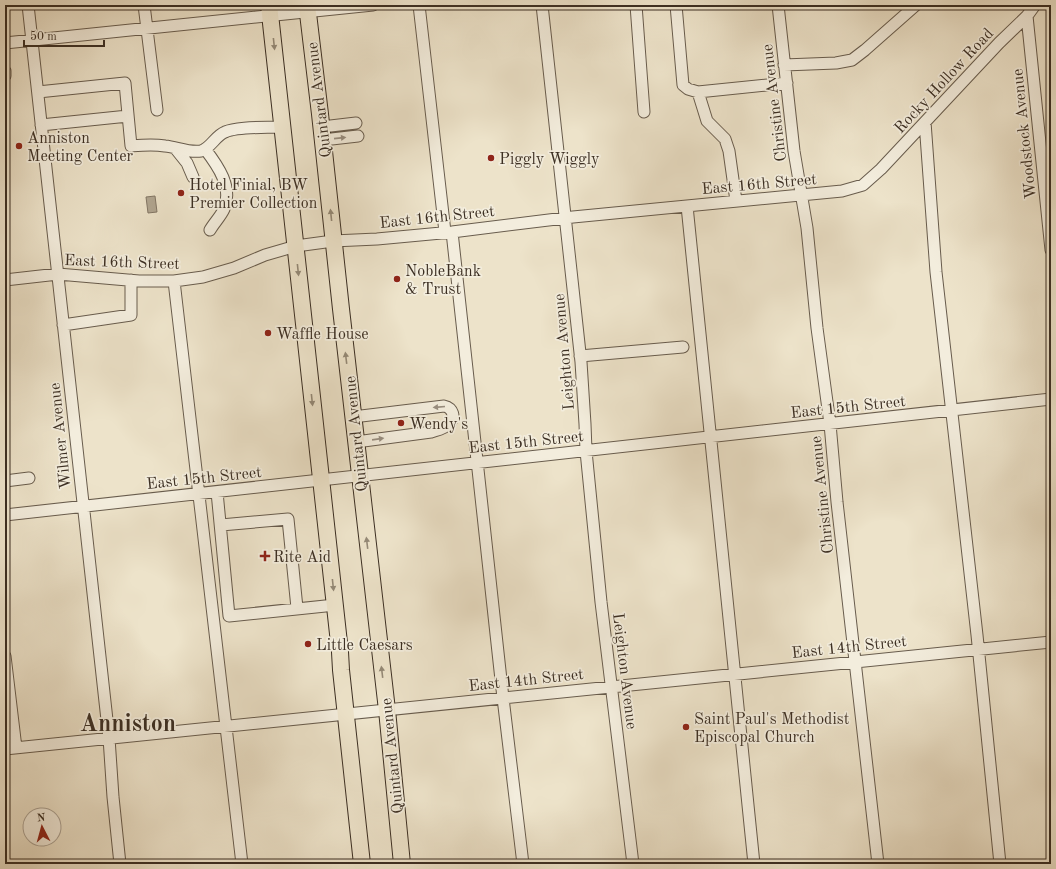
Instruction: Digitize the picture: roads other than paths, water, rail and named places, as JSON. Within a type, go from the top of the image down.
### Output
[{"type":"highway","name":"Quintard Avenue","points":[[307,9],[387,710],[402,864]]},
{"type":"highway","points":[[270,11],[362,864]]},
{"type":"street","name":"Wilmer Avenue","points":[[28,5],[109,738],[120,864]]},
{"type":"street","points":[[144,5],[157,110]]},
{"type":"street","points":[[5,43],[147,29],[270,11],[373,5]]},
{"type":"street","points":[[419,5],[449,232],[477,463],[523,864]]},
{"type":"street","name":"Leighton Avenue","points":[[542,5],[580,356],[586,451],[601,602],[633,864]]},
{"type":"street","points":[[636,5],[642,67],[644,112]]},
{"type":"street","points":[[676,5],[683,85],[688,89],[698,92],[787,83]]},
{"type":"street","name":"Christine Avenue","points":[[778,5],[794,151],[807,228],[817,328],[830,424],[837,502],[878,864]]},
{"type":"street","points":[[784,65],[836,63],[852,60],[916,5]]},
{"type":"street","name":"Rocky Hollow Road","points":[[873,176],[1027,16],[1035,5]]},
{"type":"street","name":"Woodstock Avenue","points":[[1027,16],[1051,250]]},
{"type":"street","points":[[5,71],[6,76]]},
{"type":"street","points":[[38,92],[124,83],[131,146],[151,144],[190,152],[205,149],[224,132],[246,129],[283,128]]},
{"type":"street","points":[[698,92],[707,121],[725,139],[729,152],[736,201]]},
{"type":"street","points":[[41,125],[128,116]]},
{"type":"street","points":[[925,122],[936,272],[978,649],[1000,864]]},
{"type":"street","points":[[322,133],[356,123]]},
{"type":"street","points":[[322,133],[358,136]]},
{"type":"street","points":[[175,148],[187,163],[193,177]]},
{"type":"street","points":[[205,149],[219,169],[227,192],[224,210],[210,230]]},
{"type":"street","name":"East 16th Street","points":[[5,280],[58,274],[131,280],[174,281],[203,277],[234,268],[265,255],[296,246],[334,241],[377,239],[449,232],[566,217],[801,194],[842,192],[863,185],[873,176]]},
{"type":"street","points":[[687,206],[736,674],[754,864]]},
{"type":"street","points":[[64,325],[131,315],[131,280]]},
{"type":"street","points":[[174,281],[242,864]]},
{"type":"street","points":[[580,356],[683,347]]},
{"type":"street","name":"East 15th Street","points":[[5,515],[1051,399]]},
{"type":"street","points":[[353,417],[444,406],[451,409],[453,412],[453,417],[449,424],[441,429],[431,432],[356,442]]},
{"type":"street","points":[[5,481],[29,478]]},
{"type":"street","points":[[217,492],[230,616],[335,604]]},
{"type":"street","points":[[221,525],[288,519],[297,608]]},
{"type":"street","name":"East 14th Street","points":[[10,748],[1051,642]]},
{"type":"street","points":[[5,656],[10,748]]},
{"type":"place","name":"Anniston Meeting Center","points":[[19,146]]},
{"type":"place","name":"Piggly Wiggly","points":[[491,158]]},
{"type":"place","name":"Hotel Finial, BW Premier Collection","points":[[181,193]]},
{"type":"place","name":"NobleBank & Trust","points":[[397,279]]},
{"type":"place","name":"Waffle House","points":[[268,333]]},
{"type":"place","name":"Wendy's","points":[[401,423]]},
{"type":"place","name":"Rite Aid","points":[[265,556]]},
{"type":"place","name":"Little Caesars","points":[[308,644]]},
{"type":"place","name":"Saint Paul's Methodist Episcopal Church","points":[[686,727]]},
{"type":"district","name":"Anniston","points":[[128,723]]}]
